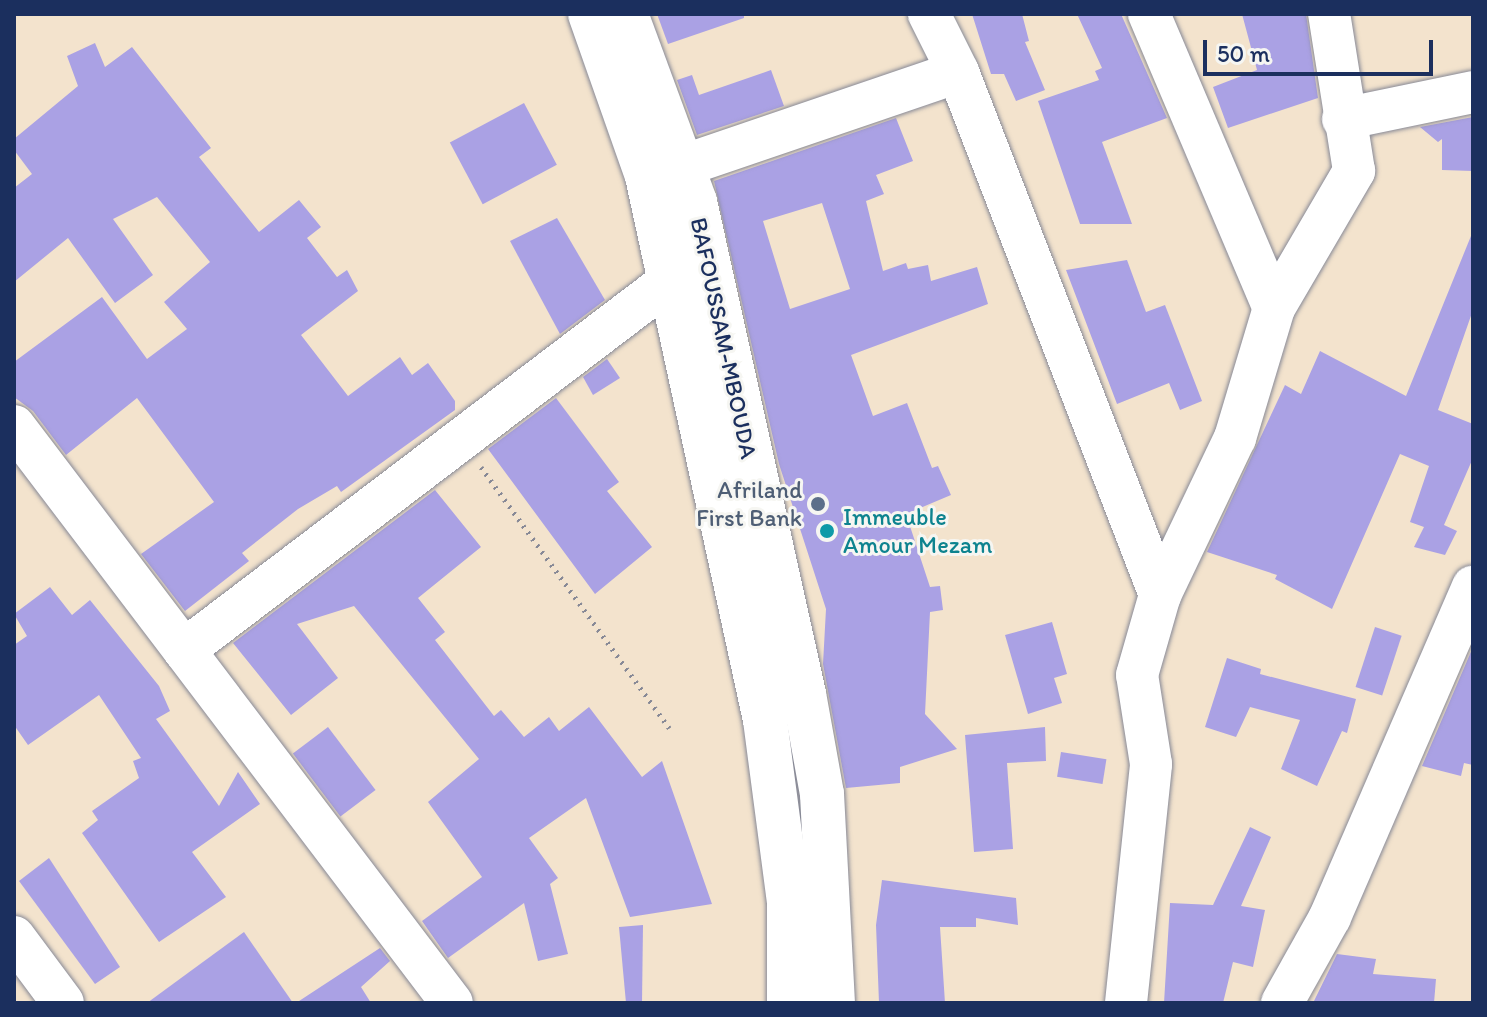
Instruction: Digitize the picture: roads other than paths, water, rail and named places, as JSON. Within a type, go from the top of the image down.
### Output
[{"type":"highway","name":"BAFOUSSAM-MBOUDA","points":[[590,14],[647,176],[687,266],[822,794],[833,1003]]},
{"type":"highway","name":"BAFOUSSAM-MBOUDA","points":[[626,14],[685,165],[687,266],[779,804],[789,902],[789,1003]]},
{"type":"street","points":[[929,14],[958,72],[1160,595]]},
{"type":"street","points":[[1149,14],[1274,308]]},
{"type":"street","points":[[1126,1003],[1151,764],[1137,675],[1160,595],[1235,438],[1274,308],[1354,171],[1343,119],[1329,14]]},
{"type":"street","points":[[685,165],[958,72]]},
{"type":"street","points":[[1343,119],[1473,92]]},
{"type":"street","points":[[184,650],[459,437],[687,266]]},
{"type":"street","points":[[14,426],[452,1003]]},
{"type":"street","points":[[1282,1003],[1330,917],[1473,587]]},
{"type":"street","points":[[14,937],[63,1003]]},
{"type":"place","name":"Afriland First Bank","points":[[818,504]]},
{"type":"place","name":"Immeuble Amour Mezam","points":[[827,531]]}]
